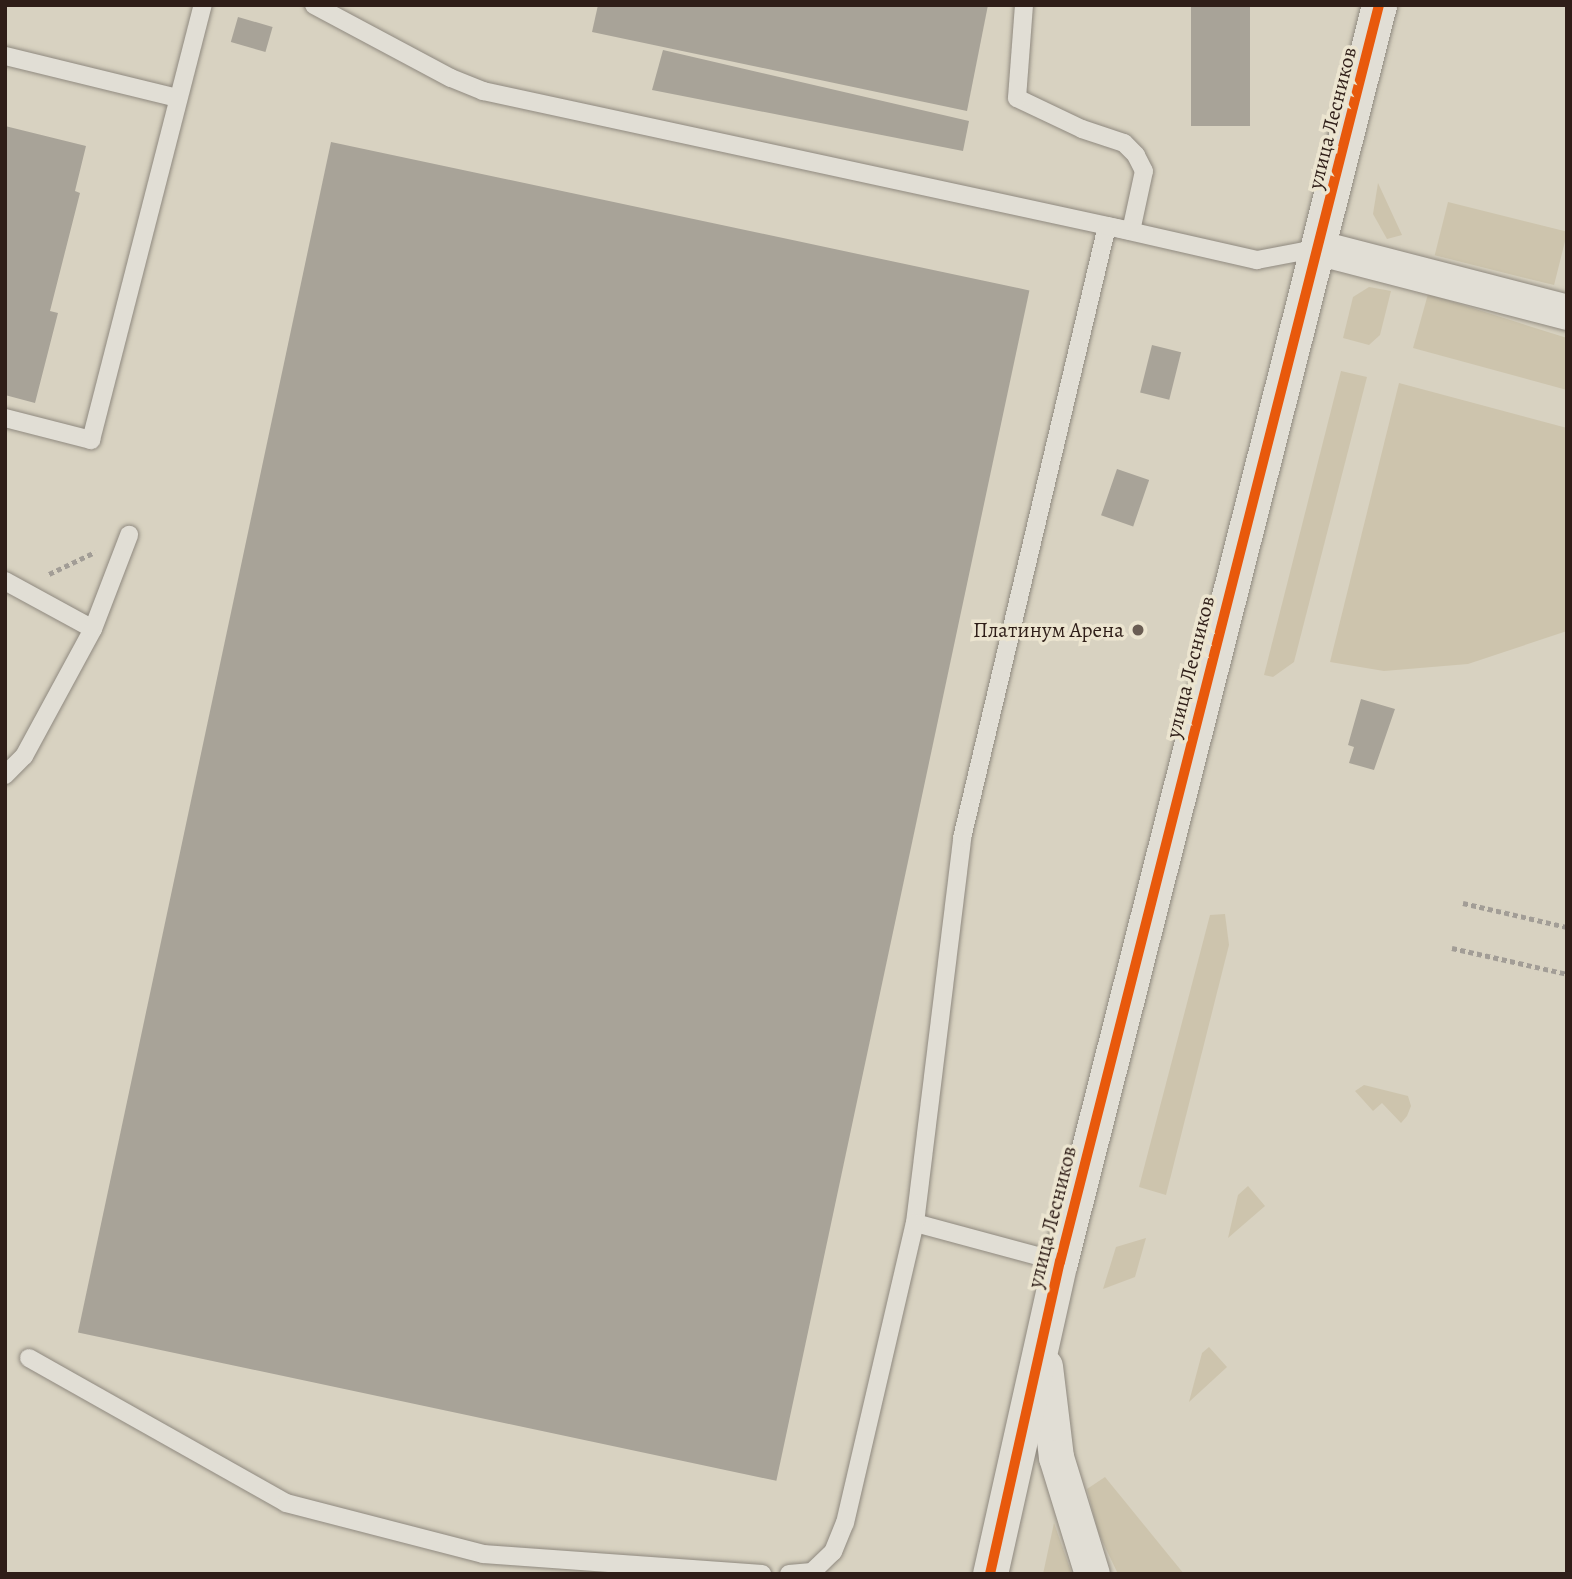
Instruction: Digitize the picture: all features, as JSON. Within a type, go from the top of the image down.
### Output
[{"type":"street","name":"улица Лесников","points":[[1004,1506],[1060,1262],[1212,658],[1320,248],[1379,5]]},
{"type":"street","points":[[1320,248],[1567,312]]},
{"type":"street","points":[[1042,1339],[1056,1457],[1091,1574]]},
{"type":"street","points":[[977,1574],[1004,1506]]},
{"type":"street","points":[[990,1574],[1004,1506]]},
{"type":"lane","points":[[5,418],[91,440],[203,5]]},
{"type":"lane","points":[[314,5],[451,78],[483,91],[1256,260],[1320,248]]},
{"type":"lane","points":[[1024,5],[1017,98],[1082,129],[1124,143],[1136,155],[1144,171],[1131,231]]},
{"type":"lane","points":[[5,56],[177,98]]},
{"type":"lane","points":[[789,1574],[812,1572],[833,1552],[845,1523],[915,1223],[962,838],[1107,226]]},
{"type":"lane","points":[[5,775],[24,756],[93,629],[129,535]]},
{"type":"lane","points":[[5,581],[93,629]]},
{"type":"lane","points":[[915,1223],[1060,1262]]},
{"type":"lane","points":[[29,1357],[286,1503],[483,1554],[762,1574]]},
{"type":"path","points":[[43,578],[129,535]]},
{"type":"path","points":[[1464,903],[1567,927]]},
{"type":"path","points":[[1452,948],[1567,974]]},
{"type":"shaded area","points":[[1378,183],[1402,235],[1387,239],[1373,214]]},
{"type":"shaded area","points":[[1448,202],[1567,232],[1554,285],[1435,255]]},
{"type":"shaded area","points":[[1369,287],[1391,291],[1380,335],[1369,345],[1343,338],[1353,297]]},
{"type":"shaded area","points":[[1428,294],[1567,338],[1567,390],[1413,348]]},
{"type":"shaded area","points":[[1341,371],[1367,377],[1294,662],[1273,677],[1264,675]]},
{"type":"shaded area","points":[[1399,383],[1567,428],[1567,631],[1468,664],[1384,671],[1330,662]]},
{"type":"shaded area","points":[[1225,914],[1229,945],[1166,1195],[1139,1187],[1210,915]]},
{"type":"shaded area","points":[[1364,1085],[1408,1096],[1411,1106],[1401,1123],[1382,1103],[1373,1111],[1355,1091]]},
{"type":"shaded area","points":[[1248,1186],[1265,1206],[1228,1238],[1238,1195]]},
{"type":"shaded area","points":[[1146,1238],[1135,1277],[1103,1289],[1116,1247]]},
{"type":"shaded area","points":[[1209,1347],[1227,1367],[1189,1402],[1202,1353]]},
{"type":"shaded area","points":[[1105,1477],[1184,1574],[1118,1574],[1098,1532],[1087,1489]]},
{"type":"shaded area","points":[[1054,1523],[1072,1574],[1043,1574]]},
{"type":"building","points":[[598,5],[988,5],[967,111],[592,32]]},
{"type":"building","points":[[1191,5],[1250,5],[1250,126],[1191,126]]},
{"type":"building","points":[[238,17],[273,27],[265,52],[231,42]]},
{"type":"building","points":[[663,50],[969,121],[963,151],[652,90]]},
{"type":"building","points":[[5,126],[86,146],[75,191],[80,193],[50,311],[58,313],[35,403],[5,395]]},
{"type":"building","points":[[331,142],[1029,290],[776,1481],[78,1332]]},
{"type":"building","points":[[1152,345],[1181,352],[1169,400],[1140,393]]},
{"type":"building","points":[[1117,469],[1149,480],[1133,526],[1101,515]]},
{"type":"building","points":[[1361,699],[1395,709],[1374,770],[1349,763],[1354,747],[1348,745]]},
{"type":"cycle path","points":[[990,1574],[1060,1262],[1379,5]]},
{"type":"place","name":"Платинум Арена","points":[[1138,630]]}]
